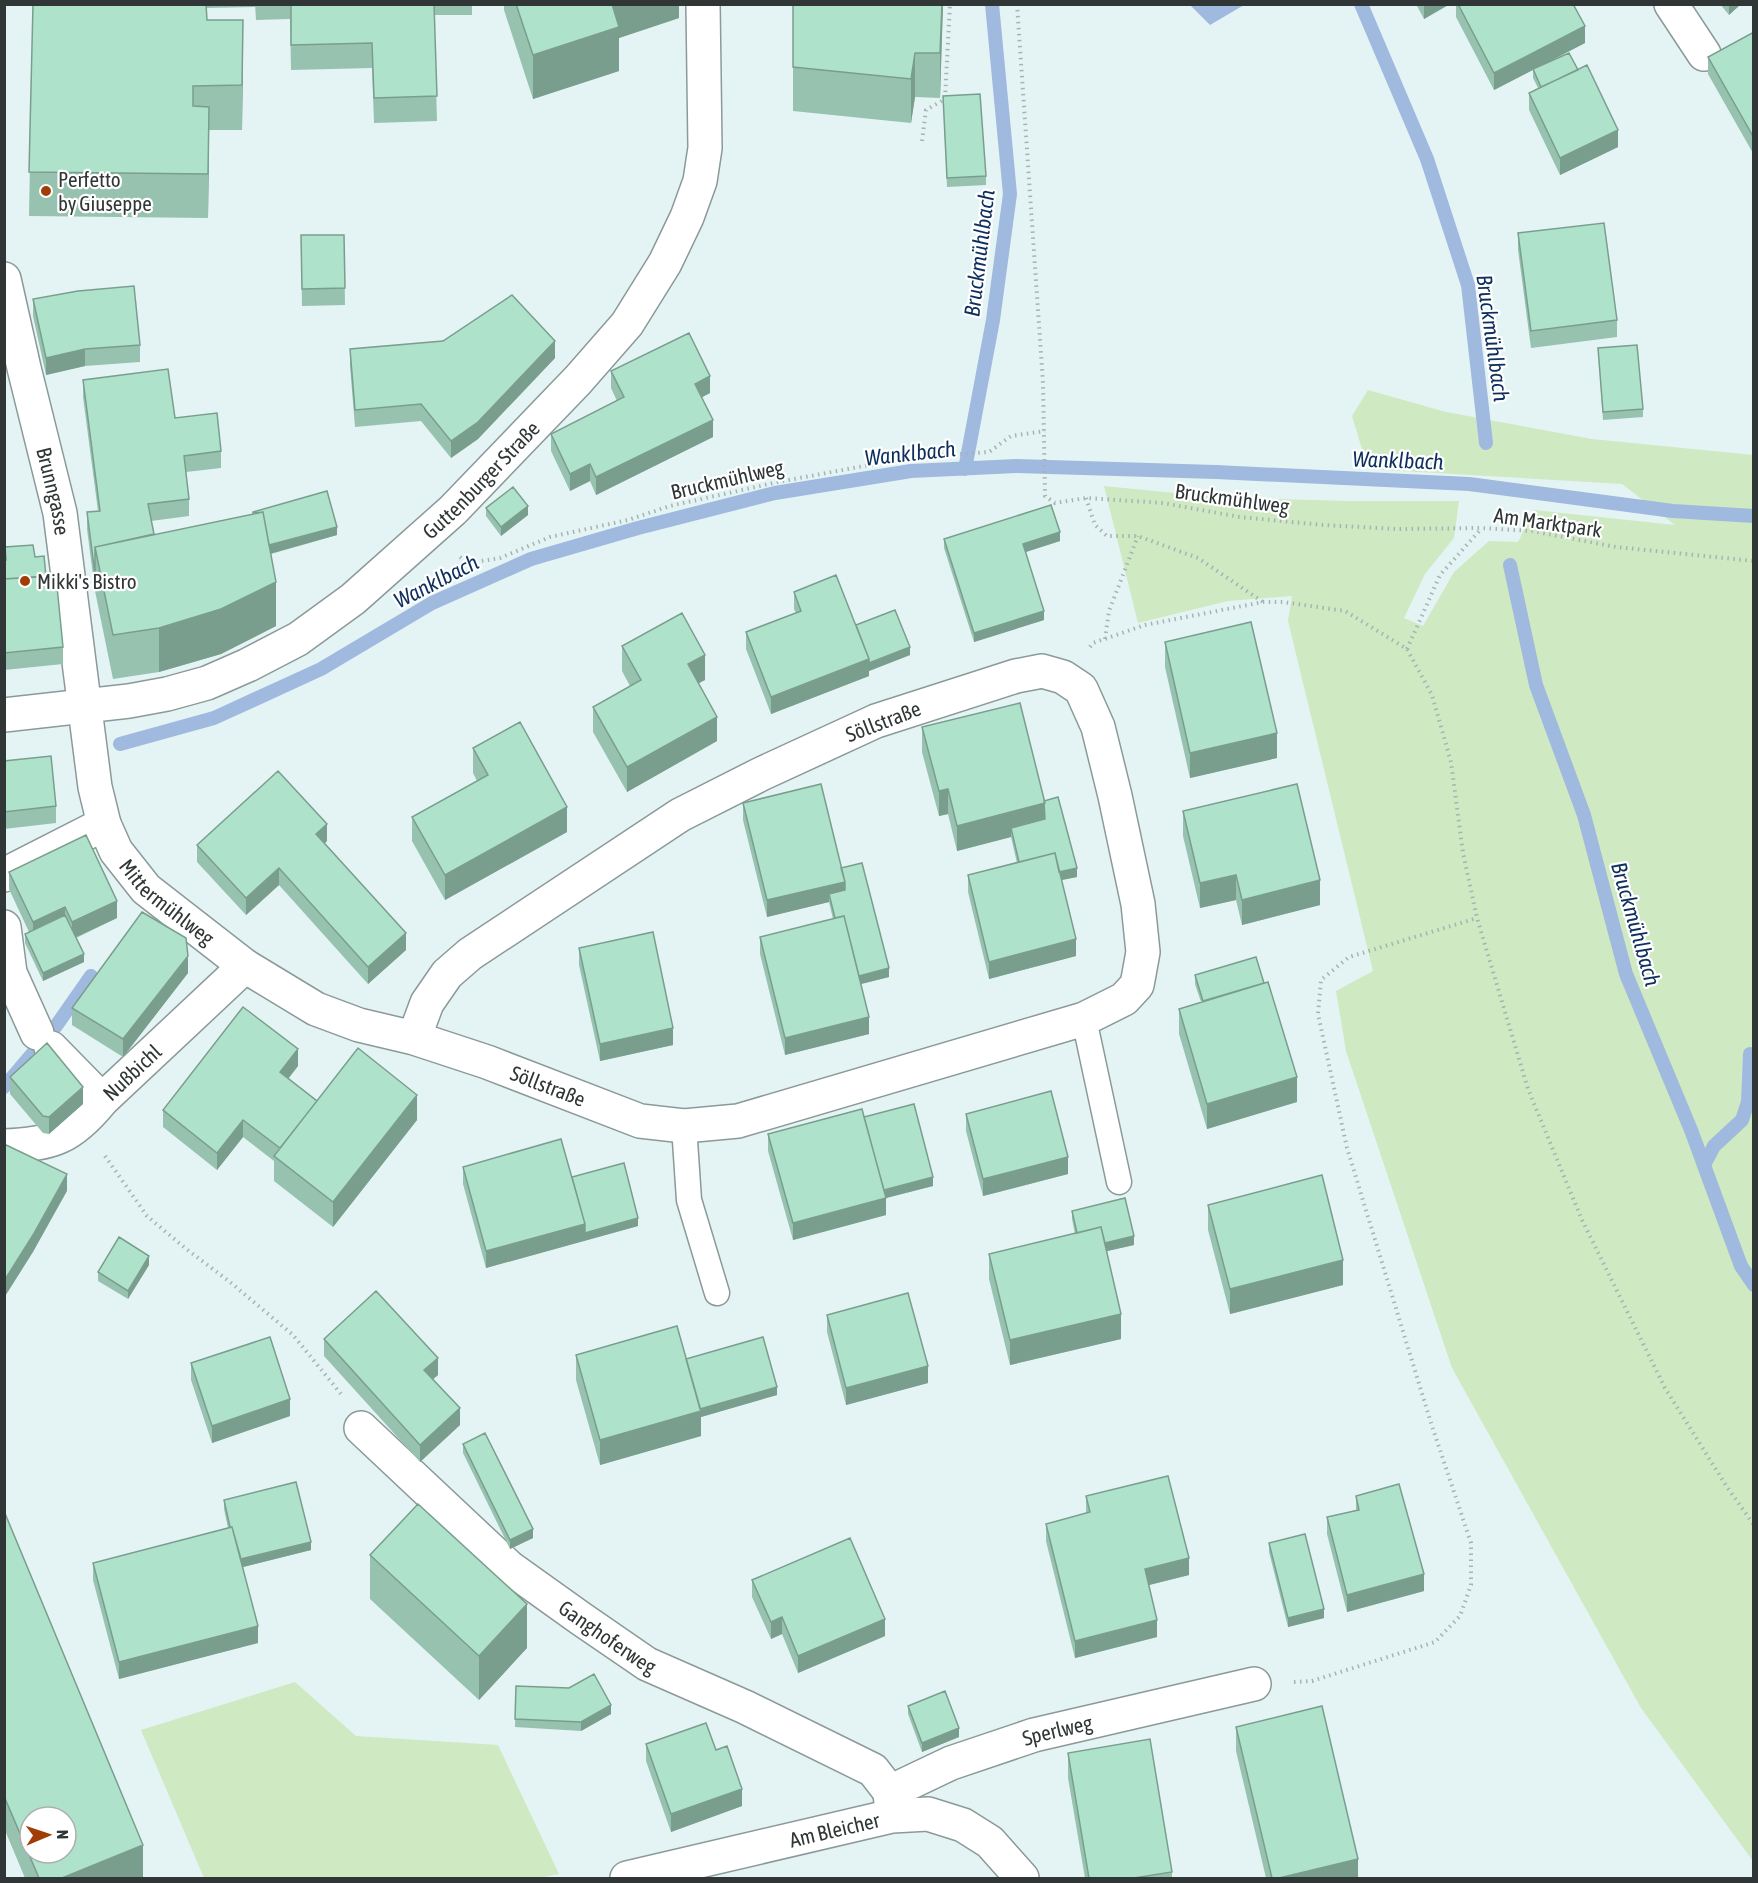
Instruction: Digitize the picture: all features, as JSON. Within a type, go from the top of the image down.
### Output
[{"type":"street","name":"Guttenburger Straße","points":[[4,715],[129,701],[167,694],[207,683],[248,665],[298,639],[353,599],[453,510],[578,380],[627,324],[665,263],[687,217],[700,181],[705,148],[703,4]]},
{"type":"street","points":[[1671,4],[1704,54]]},
{"type":"street","name":"Brunngasse","points":[[4,279],[60,513],[84,705]]},
{"type":"street","name":"Söllstraße","points":[[245,966],[316,1009],[359,1025],[414,1038],[487,1062],[640,1121],[684,1126],[738,1121],[1084,1019],[1125,999],[1137,986],[1143,952],[1138,904],[1115,796],[1098,727],[1081,688],[1063,677],[1042,671],[1016,676],[876,721],[761,774],[680,815],[470,954],[447,974],[427,1003],[414,1038]]},
{"type":"street","name":"Mittermühlweg","points":[[84,705],[95,787],[104,824],[116,851],[146,890],[245,966]]},
{"type":"street","points":[[4,875],[104,824]]},
{"type":"street","points":[[4,927],[10,973],[44,1041],[92,1112]]},
{"type":"street","name":"Nußbichl","points":[[4,1146],[34,1145],[64,1136],[245,966]]},
{"type":"street","name":"Ganghoferweg","points":[[361,1428],[510,1568],[580,1618],[647,1664],[745,1707],[873,1770],[891,1804]]},
{"type":"street","name":"Sperlweg","points":[[891,1804],[951,1763],[1035,1735],[1254,1684]]},
{"type":"street","name":"Am Bleicher","points":[[627,1878],[891,1804],[963,1825],[990,1842],[1022,1878]]},
{"type":"lane","points":[[1084,1019],[1119,1182]]},
{"type":"lane","points":[[684,1126],[689,1200],[717,1293]]},
{"type":"path","points":[[922,141],[926,110],[945,99],[950,4]]},
{"type":"path","name":"Bruckmühlweg","points":[[1017,4],[1043,383],[1045,496],[1054,503],[1086,498],[1163,503],[1240,517],[1323,525],[1397,529],[1481,528]]},
{"type":"path","name":"Bruckmühlweg","points":[[427,533],[468,563],[500,558],[550,537],[628,519],[670,506],[778,482],[906,458],[989,452],[1011,436],[1045,432]]},
{"type":"path","points":[[1086,498],[1095,525],[1107,536],[1138,536],[1198,558],[1263,602]]},
{"type":"path","name":"Am Marktpark","points":[[1407,648],[1440,575],[1481,528],[1532,531],[1616,547],[1754,561]]},
{"type":"path","points":[[1105,639],[1109,611],[1138,536]]},
{"type":"path","points":[[1063,677],[1093,643],[1145,625],[1263,602],[1283,602],[1345,611],[1407,648],[1432,695],[1451,762],[1463,853],[1477,918],[1528,1089],[1582,1220],[1665,1388],[1727,1487],[1754,1525]]},
{"type":"path","points":[[1254,1684],[1312,1681],[1435,1642],[1460,1616],[1471,1585],[1471,1543],[1431,1423],[1347,1148],[1318,1014],[1321,980],[1349,957],[1477,918]]},
{"type":"path","points":[[92,1112],[147,1216],[294,1335],[339,1392],[361,1428]]},
{"type":"green space","points":[[1368,390],[1446,412],[1592,439],[1753,455],[1753,1861],[1641,1708],[1452,1368],[1346,1051],[1336,991],[1373,971],[1288,621],[1292,596],[1228,601],[1138,623],[1104,486],[1216,497],[1345,501],[1459,501],[1454,538],[1425,574],[1404,618],[1423,626],[1454,572],[1489,541],[1518,542],[1534,510],[1675,525],[1622,484],[1368,469],[1352,416]]},
{"type":"green space","points":[[295,1682],[356,1736],[498,1745],[559,1874],[540,1878],[204,1878],[141,1730]]},
{"type":"water","points":[[1190,5],[1244,5],[1210,25]]},
{"type":"building","points":[[33,4],[206,4],[207,20],[243,20],[242,85],[193,86],[193,106],[209,107],[208,174],[29,172]]},
{"type":"building","points":[[291,4],[434,4],[437,96],[374,98],[372,43],[291,45]]},
{"type":"building","points":[[516,4],[612,4],[619,27],[533,55]]},
{"type":"building","points":[[793,4],[942,4],[940,53],[915,53],[911,79],[793,67]]},
{"type":"building","points":[[1458,4],[1573,4],[1585,26],[1494,73]]},
{"type":"building","points":[[1754,32],[1754,138],[1708,57]]},
{"type":"building","points":[[1569,53],[1578,70],[1541,87],[1533,69]]},
{"type":"building","points":[[1587,65],[1618,130],[1560,158],[1529,93]]},
{"type":"building","points":[[980,94],[986,176],[947,178],[943,96]]},
{"type":"building","points":[[1604,223],[1617,320],[1531,331],[1518,233]]},
{"type":"building","points":[[301,235],[344,235],[345,288],[302,289]]},
{"type":"building","points":[[134,286],[140,345],[85,349],[46,358],[33,299],[78,291]]},
{"type":"building","points":[[512,295],[555,341],[478,422],[451,441],[421,404],[355,410],[350,349],[443,341]]},
{"type":"building","points":[[689,333],[710,376],[695,384],[713,420],[596,477],[590,464],[570,474],[551,434],[624,397],[611,371]]},
{"type":"building","points":[[1637,345],[1643,409],[1603,412],[1598,348]]},
{"type":"building","points":[[168,369],[175,418],[217,413],[221,451],[184,456],[189,499],[148,504],[154,534],[95,547],[95,574],[87,512],[100,511],[83,380]]},
{"type":"building","points":[[513,487],[528,506],[501,527],[486,508]]},
{"type":"building","points":[[327,491],[337,527],[269,545],[263,512],[253,512]]},
{"type":"building","points":[[1051,505],[1060,532],[1023,544],[1044,611],[974,633],[944,539]]},
{"type":"building","points":[[263,512],[276,582],[221,609],[159,628],[113,635],[95,547]]},
{"type":"building","points":[[33,545],[35,557],[44,556],[46,576],[4,579],[5,547]]},
{"type":"building","points":[[836,575],[869,659],[771,697],[746,632],[801,611],[794,592]]},
{"type":"building","points":[[56,576],[63,647],[4,653],[4,579]]},
{"type":"building","points":[[895,610],[910,647],[869,663],[856,625]]},
{"type":"building","points":[[682,613],[705,655],[688,664],[717,717],[627,767],[593,707],[641,680],[622,646]]},
{"type":"building","points":[[1251,622],[1277,733],[1190,753],[1165,642]]},
{"type":"building","points":[[1020,703],[1045,803],[957,826],[948,789],[939,791],[922,727]]},
{"type":"building","points":[[520,722],[567,807],[445,875],[412,817],[488,775],[473,748]]},
{"type":"building","points":[[51,756],[56,806],[4,812],[4,761]]},
{"type":"building","points":[[278,771],[327,824],[316,834],[406,933],[368,967],[279,868],[246,898],[197,845]]},
{"type":"building","points":[[821,784],[845,882],[767,900],[743,803]]},
{"type":"building","points":[[1297,784],[1320,880],[1242,900],[1236,875],[1200,883],[1183,811]]},
{"type":"building","points":[[1058,797],[1077,868],[1059,872],[1055,853],[1019,862],[1011,828],[1045,819],[1044,801]]},
{"type":"building","points":[[86,835],[117,901],[72,922],[65,907],[33,922],[9,872]]},
{"type":"building","points":[[1055,853],[1076,939],[989,962],[968,875]]},
{"type":"building","points":[[862,863],[889,968],[859,976],[844,916],[835,918],[829,894],[845,890],[841,868]]},
{"type":"building","points":[[142,912],[186,938],[188,956],[123,1039],[72,1008]]},
{"type":"building","points":[[65,915],[84,954],[43,973],[25,934]]},
{"type":"building","points":[[844,916],[869,1017],[785,1038],[760,937]]},
{"type":"building","points":[[653,932],[673,1028],[600,1044],[579,948]]},
{"type":"building","points":[[1256,957],[1264,983],[1203,1001],[1195,975]]},
{"type":"building","points":[[1268,982],[1297,1077],[1207,1104],[1179,1009]]},
{"type":"building","points":[[243,1007],[298,1049],[280,1072],[317,1101],[280,1148],[243,1120],[217,1153],[163,1110]]},
{"type":"building","points":[[47,1043],[83,1087],[49,1117],[43,1116],[10,1077]]},
{"type":"building","points":[[358,1048],[417,1095],[333,1202],[274,1156]]},
{"type":"building","points":[[1051,1091],[1068,1157],[983,1179],[966,1114]]},
{"type":"building","points":[[914,1104],[933,1177],[884,1190],[864,1117]]},
{"type":"building","points":[[862,1109],[886,1198],[793,1223],[768,1134]]},
{"type":"building","points":[[561,1139],[585,1224],[486,1251],[463,1167]]},
{"type":"building","points":[[4,1144],[67,1174],[4,1281]]},
{"type":"building","points":[[624,1163],[638,1218],[585,1233],[585,1224],[572,1177]]},
{"type":"building","points":[[1322,1175],[1343,1260],[1230,1289],[1208,1205]]},
{"type":"building","points":[[1125,1198],[1134,1236],[1105,1243],[1101,1227],[1077,1233],[1072,1211]]},
{"type":"building","points":[[1101,1227],[1121,1314],[1010,1340],[989,1254]]},
{"type":"building","points":[[119,1237],[149,1256],[128,1291],[98,1272]]},
{"type":"building","points":[[376,1291],[438,1358],[424,1370],[460,1408],[420,1445],[324,1339]]},
{"type":"building","points":[[908,1293],[928,1366],[846,1388],[827,1315]]},
{"type":"building","points":[[677,1326],[701,1411],[600,1440],[576,1355]]},
{"type":"building","points":[[270,1337],[290,1399],[212,1426],[191,1363]]},
{"type":"building","points":[[763,1337],[777,1387],[700,1409],[686,1359]]},
{"type":"building","points":[[485,1433],[533,1529],[510,1540],[463,1444]]},
{"type":"building","points":[[1168,1476],[1189,1558],[1145,1569],[1157,1620],[1075,1641],[1046,1524],[1090,1512],[1086,1496]]},
{"type":"building","points":[[296,1482],[311,1542],[241,1559],[224,1500]]},
{"type":"building","points":[[1399,1484],[1424,1574],[1347,1595],[1327,1517],[1359,1510],[1356,1496]]},
{"type":"building","points":[[418,1504],[527,1604],[479,1656],[370,1555]]},
{"type":"building","points":[[4,1511],[143,1845],[62,1878],[39,1878],[33,1865],[78,1865],[78,1805],[18,1805],[18,1829],[4,1796]]},
{"type":"building","points":[[232,1527],[258,1626],[119,1662],[93,1563]]},
{"type":"building","points":[[1305,1534],[1324,1609],[1288,1618],[1269,1543]]},
{"type":"building","points":[[850,1538],[885,1619],[798,1656],[782,1617],[771,1622],[752,1580]]},
{"type":"building","points":[[594,1674],[611,1705],[581,1722],[515,1719],[516,1686],[569,1688]]},
{"type":"building","points":[[945,1691],[959,1728],[922,1743],[908,1706]]},
{"type":"building","points":[[1322,1706],[1358,1859],[1272,1878],[1236,1727]]},
{"type":"building","points":[[706,1723],[716,1750],[727,1746],[742,1789],[671,1814],[646,1744]]},
{"type":"building","points":[[1150,1739],[1172,1872],[1134,1878],[1089,1878],[1068,1753]]},
{"type":"waterway","name":"Bruckmühlbach","points":[[965,469],[993,320],[1010,194],[992,4]]},
{"type":"waterway","name":"Bruckmühlbach","points":[[1361,4],[1427,159],[1468,285],[1486,443]]},
{"type":"waterway","name":"Wanklbach","points":[[120,744],[214,718],[321,669],[432,603],[531,559],[638,528],[775,493],[911,471],[1016,466],[1216,472],[1469,484],[1673,511],[1754,516]]},
{"type":"waterway","name":"Bruckmühlbach","points":[[1510,565],[1536,685],[1584,815],[1626,974],[1691,1130],[1741,1266],[1754,1285]]},
{"type":"waterway","points":[[4,1087],[56,1026],[91,976]]},
{"type":"waterway","points":[[1704,1165],[1714,1146],[1742,1120],[1748,1102],[1750,1054]]},
{"type":"place","name":"Perfetto by Giuseppe","points":[[46,191]]},
{"type":"place","name":"Mikki's Bistro","points":[[25,581]]}]
